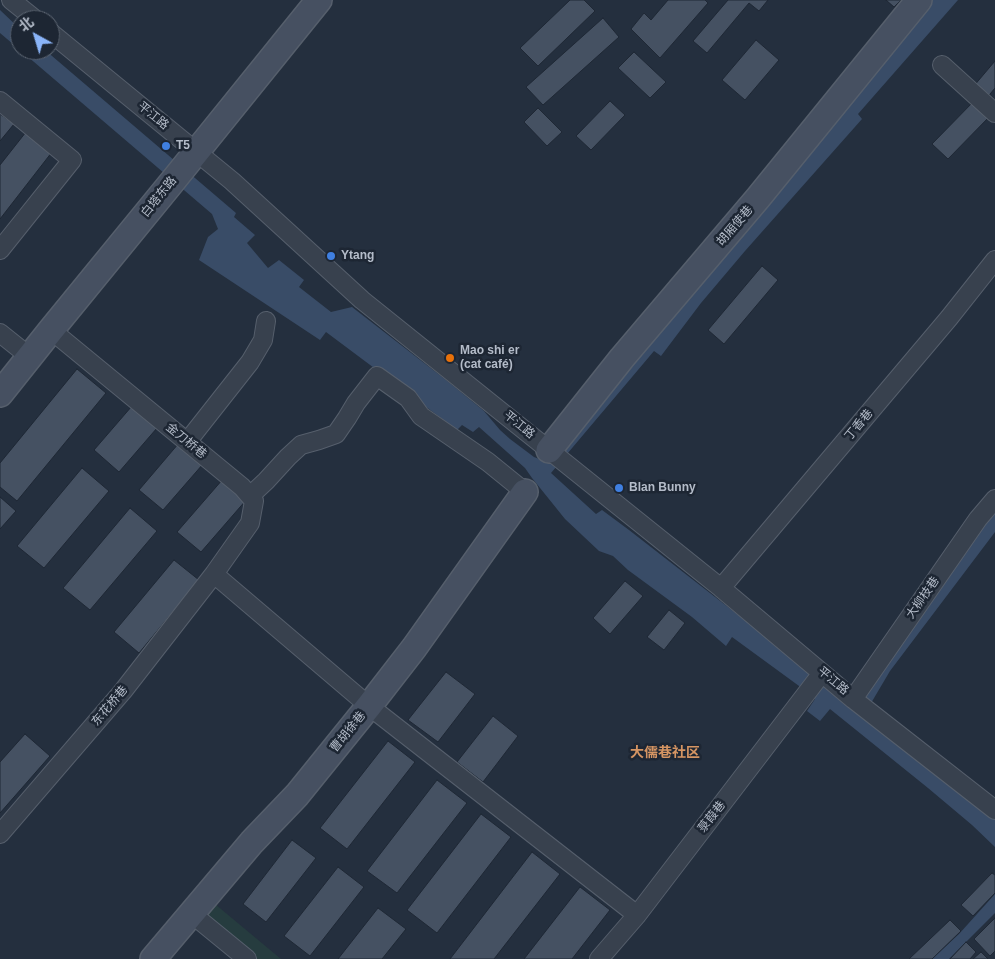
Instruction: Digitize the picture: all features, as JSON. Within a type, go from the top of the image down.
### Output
[{"type":"street","points":[[11,0],[24,10]]},
{"type":"street","name":"白塔东路","points":[[0,394],[319,0]]},
{"type":"street","name":"胡厢使巷","points":[[553,453],[622,358],[758,198],[919,0]]},
{"type":"street","name":"平江路","points":[[60,41],[193,156],[232,181],[362,300],[721,588],[821,675],[995,810]]},
{"type":"street","points":[[942,65],[995,113]]},
{"type":"street","points":[[0,101],[72,160],[0,250]]},
{"type":"street","name":"丁香巷","points":[[721,588],[949,318],[995,260]]},
{"type":"street","points":[[187,442],[250,362],[263,340],[266,321]]},
{"type":"street","name":"金刀桥巷","points":[[51,330],[242,487],[250,496]]},
{"type":"street","points":[[0,333],[30,357]]},
{"type":"street","points":[[525,492],[488,462],[421,416],[408,398],[377,376],[356,403],[336,434],[301,445],[250,496],[254,501],[250,523],[214,574],[369,706],[637,915]]},
{"type":"street","name":"曹胡徐巷","points":[[153,959],[252,842],[297,795],[369,706],[414,648],[525,492]]},
{"type":"street","name":"大柳枝巷","points":[[860,704],[978,519],[995,500]]},
{"type":"street","name":"东花桥巷","points":[[0,834],[123,691],[214,574]]},
{"type":"street","name":"菉葭巷","points":[[598,959],[637,915],[821,675]]},
{"type":"street","points":[[192,914],[247,959]]},
{"type":"green space","points":[[215,904],[281,959],[232,959],[196,926]]},
{"type":"water","points":[[933,0],[958,0],[858,114],[862,119],[745,251],[701,303],[661,356],[654,351],[551,473],[596,514],[602,510],[629,530],[778,646],[855,709],[995,508],[995,532],[890,671],[864,715],[995,819],[995,847],[928,788],[830,709],[820,721],[807,711],[815,699],[810,694],[732,637],[726,646],[692,617],[628,570],[613,556],[599,551],[565,519],[525,468],[479,427],[473,432],[462,425],[457,430],[326,332],[320,340],[199,260],[208,237],[218,229],[212,214],[32,60],[57,60],[236,213],[234,217],[255,235],[247,243],[268,268],[279,260],[304,280],[299,287],[331,312],[352,307],[484,411],[510,439],[534,457],[542,460]]},
{"type":"water","points":[[0,10],[10,20],[10,42],[0,33]]},
{"type":"water","points":[[995,894],[995,913],[949,959],[932,959],[959,934]]},
{"type":"building","points":[[570,0],[584,0],[595,11],[538,66],[520,48]]},
{"type":"building","points":[[668,0],[705,0],[708,3],[660,58],[631,29],[644,13],[651,20]]},
{"type":"building","points":[[728,0],[768,0],[759,11],[749,3],[707,53],[693,41]]},
{"type":"building","points":[[886,0],[901,0],[894,7]]},
{"type":"building","points":[[603,18],[619,37],[543,105],[526,87]]},
{"type":"building","points":[[756,40],[779,60],[745,100],[722,80]]},
{"type":"building","points":[[634,52],[666,82],[650,98],[618,68]]},
{"type":"building","points":[[995,61],[995,88],[986,99],[973,87]]},
{"type":"building","points":[[610,101],[625,115],[591,150],[576,136]]},
{"type":"building","points":[[974,101],[990,116],[948,159],[932,144]]},
{"type":"building","points":[[538,108],[562,132],[547,146],[524,122]]},
{"type":"building","points":[[0,114],[14,124],[0,141]]},
{"type":"building","points":[[26,132],[52,152],[0,219],[0,165]]},
{"type":"building","points":[[762,266],[778,280],[724,344],[708,330]]},
{"type":"building","points":[[77,369],[106,393],[17,501],[0,487],[0,463]]},
{"type":"building","points":[[132,406],[157,428],[119,472],[94,450]]},
{"type":"building","points":[[179,443],[203,464],[163,510],[139,490]]},
{"type":"building","points":[[82,468],[109,491],[44,568],[17,546]]},
{"type":"building","points":[[223,479],[247,499],[201,552],[177,532]]},
{"type":"building","points":[[0,497],[16,511],[0,529]]},
{"type":"building","points":[[130,508],[157,531],[90,610],[63,588]]},
{"type":"building","points":[[174,560],[199,580],[139,653],[114,632]]},
{"type":"building","points":[[625,581],[643,596],[610,634],[593,618]]},
{"type":"building","points":[[669,610],[685,623],[664,650],[647,637]]},
{"type":"building","points":[[446,672],[475,694],[438,742],[408,720]]},
{"type":"building","points":[[493,716],[518,736],[483,782],[457,762]]},
{"type":"building","points":[[25,734],[50,756],[0,813],[0,762]]},
{"type":"building","points":[[388,741],[415,762],[347,849],[320,828]]},
{"type":"building","points":[[437,780],[467,803],[397,893],[367,871]]},
{"type":"building","points":[[481,814],[511,837],[437,933],[407,910]]},
{"type":"building","points":[[292,840],[316,858],[266,922],[243,904]]},
{"type":"building","points":[[532,852],[560,874],[494,959],[450,959]]},
{"type":"building","points":[[338,867],[364,887],[310,956],[284,936]]},
{"type":"building","points":[[992,873],[995,875],[995,893],[973,916],[961,905]]},
{"type":"building","points":[[580,887],[610,910],[572,959],[524,959]]},
{"type":"building","points":[[378,908],[406,929],[382,959],[338,959]]},
{"type":"building","points":[[995,918],[995,951],[990,956],[974,939]]},
{"type":"building","points":[[950,920],[961,931],[932,959],[909,959]]},
{"type":"building","points":[[966,942],[976,952],[970,959],[950,959]]},
{"type":"building","points":[[981,952],[988,959],[973,959]]},
{"type":"place","name":"T5","points":[[166,146]]},
{"type":"place","name":"Ytang","points":[[331,256]]},
{"type":"place","name":"Mao shi er (cat café)","points":[[450,358]]},
{"type":"place","name":"Blan Bunny","points":[[619,488]]},
{"type":"district","name":"大儒巷社区","points":[[665,753]]}]
